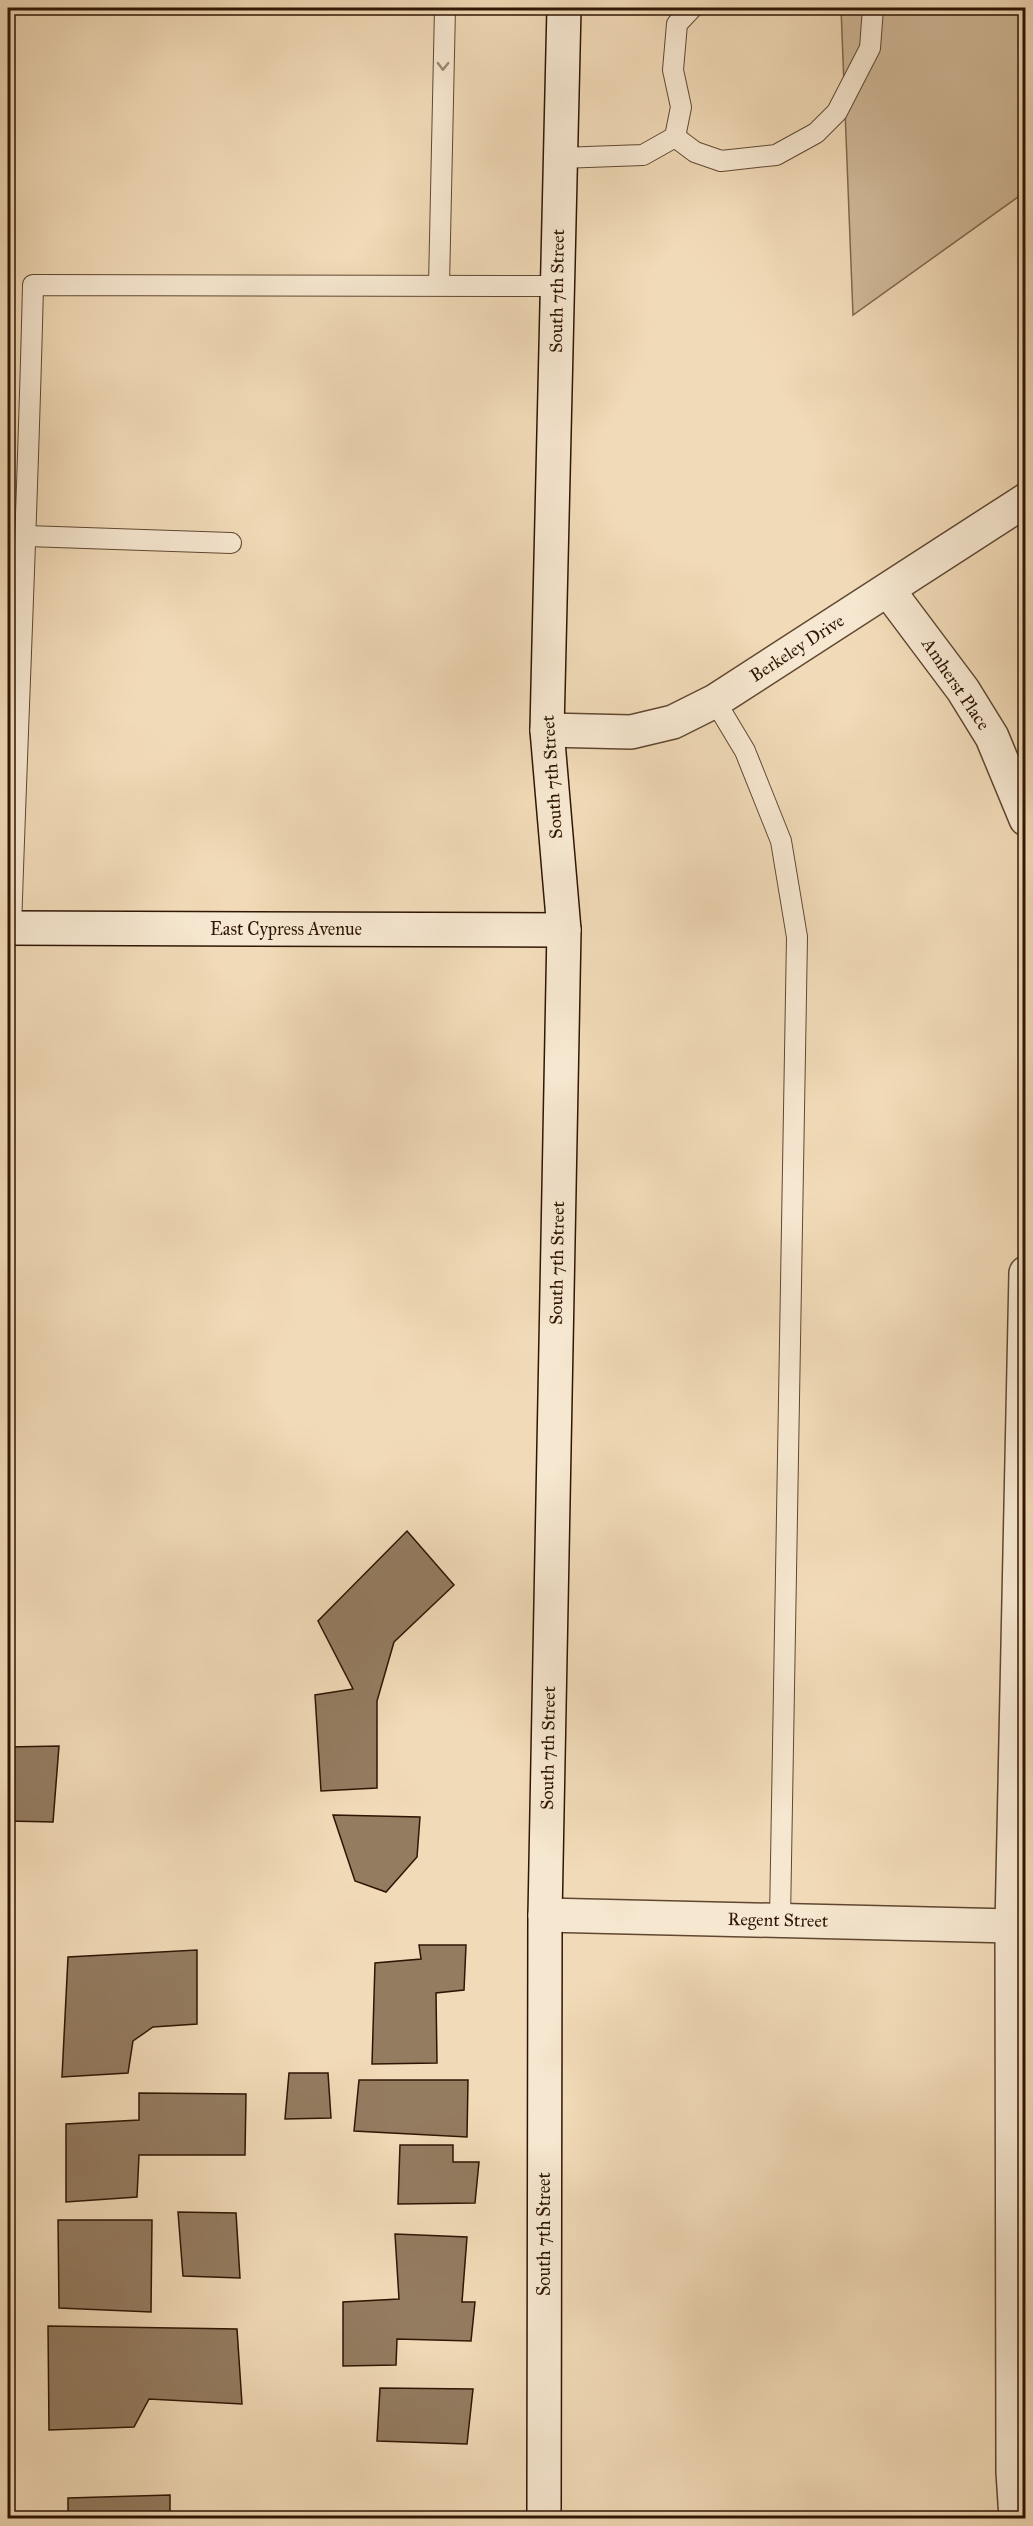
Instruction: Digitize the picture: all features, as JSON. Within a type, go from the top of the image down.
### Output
[{"type":"street","name":"South 7th Street","points":[[544,2518],[545,1915],[564,930],[547,730],[564,8]]},
{"type":"street","name":"Berkeley Drive","points":[[547,730],[631,732],[673,722],[715,701],[1026,500]]},
{"type":"street","name":"Amherst Place","points":[[888,590],[963,690],[981,718],[992,737],[1026,819]]},
{"type":"street","name":"East Cypress Avenue","points":[[9,928],[564,930]]},
{"type":"street","points":[[1016,2518],[1012,2472],[1011,1926],[1026,1273]]},
{"type":"street","name":"Regent Street","points":[[545,1915],[1011,1926]]},
{"type":"lane","points":[[439,285],[445,8]]},
{"type":"lane","points":[[560,158],[643,155],[675,137],[681,107],[673,70],[677,24],[692,8]]},
{"type":"lane","points":[[675,137],[695,152],[722,161],[776,155],[816,133],[837,112],[870,48],[873,8]]},
{"type":"lane","points":[[9,928],[14,637],[27,537],[33,285],[557,286]]},
{"type":"lane","points":[[27,537],[231,543]]},
{"type":"lane","points":[[715,701],[745,751],[781,841],[796,938],[780,1919]]},
{"type":"shaded area","points":[[841,8],[1026,8],[1025,192],[853,315]]},
{"type":"building","points":[[407,1531],[454,1585],[394,1642],[377,1701],[377,1788],[321,1791],[315,1695],[353,1689],[318,1621]]},
{"type":"building","points":[[59,1746],[53,1822],[8,1821],[8,1747]]},
{"type":"building","points":[[333,1815],[420,1817],[417,1857],[386,1892],[355,1881]]},
{"type":"building","points":[[419,1945],[466,1945],[464,1990],[436,1993],[437,2063],[372,2064],[375,1963],[421,1959]]},
{"type":"building","points":[[197,1950],[197,2024],[153,2027],[133,2041],[128,2073],[62,2077],[68,1957]]},
{"type":"building","points":[[289,2073],[328,2073],[331,2118],[285,2119]]},
{"type":"building","points":[[359,2080],[468,2080],[467,2137],[354,2131]]},
{"type":"building","points":[[139,2093],[246,2094],[245,2155],[139,2155],[137,2197],[66,2202],[66,2124],[139,2120]]},
{"type":"building","points":[[400,2145],[453,2145],[453,2162],[479,2162],[475,2203],[398,2204]]},
{"type":"building","points":[[178,2212],[236,2213],[240,2278],[183,2276]]},
{"type":"building","points":[[58,2220],[152,2220],[151,2312],[59,2308]]},
{"type":"building","points":[[395,2234],[467,2237],[462,2302],[475,2302],[471,2341],[397,2339],[396,2365],[343,2366],[343,2302],[399,2299]]},
{"type":"building","points":[[48,2326],[237,2329],[242,2404],[149,2399],[134,2427],[49,2430]]},
{"type":"building","points":[[380,2388],[473,2389],[467,2444],[377,2441]]},
{"type":"building","points":[[170,2495],[170,2518],[68,2518],[68,2498]]}]
